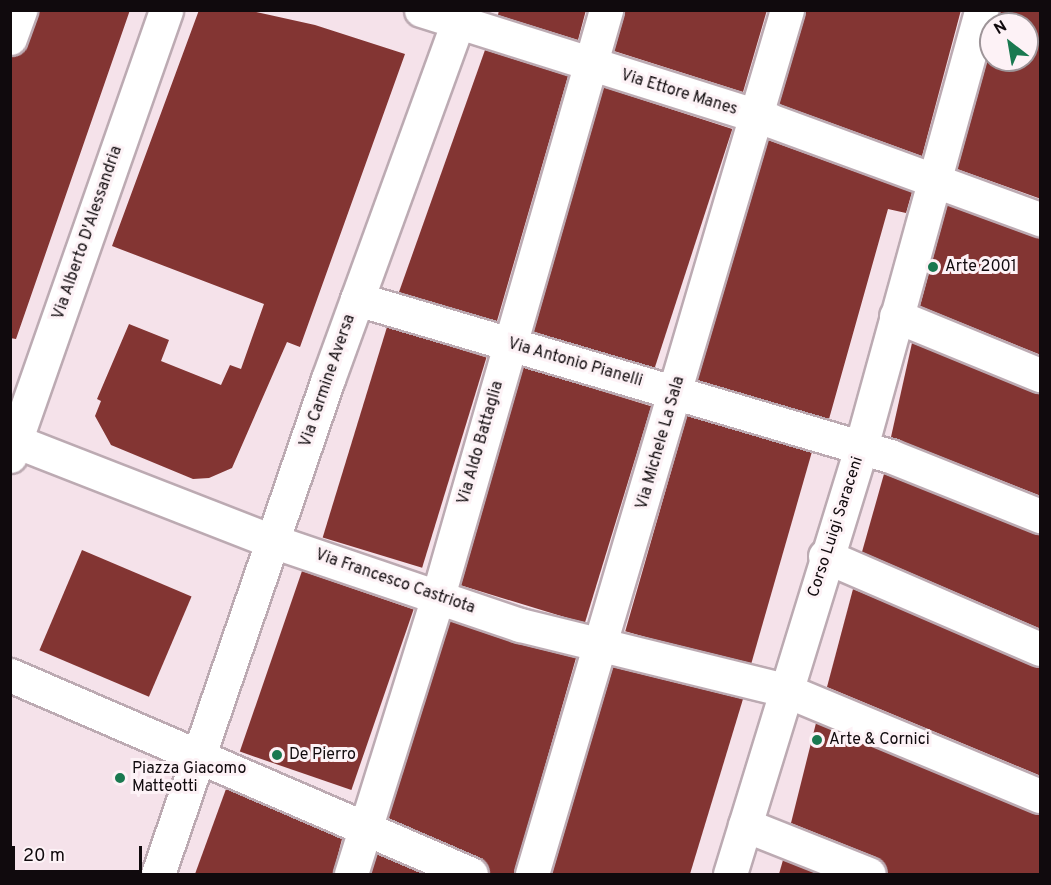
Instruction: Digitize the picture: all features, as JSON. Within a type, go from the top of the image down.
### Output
[{"type":"street","points":[[10,38],[20,10]]},
{"type":"street","name":"Via Alberto D'Alessandria","points":[[12,445],[166,10]]},
{"type":"street","name":"Via Ettore Manes","points":[[421,10],[460,16],[588,65],[755,116],[936,178],[1041,219]]},
{"type":"street","name":"Via Aldo Battaglia","points":[[351,874],[438,596],[588,65],[606,10]]},
{"type":"street","name":"Via Michele La Sala","points":[[532,874],[603,648],[787,10]]},
{"type":"street","name":"Corso Luigi Saraceni","points":[[730,874],[825,556],[861,447],[981,10]]},
{"type":"street","name":"Via Carmine Aversa","points":[[158,874],[186,750],[273,541],[357,299],[460,16]]},
{"type":"street","name":"Via Antonio Pianelli","points":[[357,299],[861,447],[1041,516]]},
{"type":"street","points":[[896,316],[1041,375]]},
{"type":"street","name":"Via Francesco Castriota","points":[[12,445],[273,541],[438,596],[603,648],[785,690],[1041,796]]},
{"type":"street","points":[[825,556],[1041,649]]},
{"type":"street","points":[[10,675],[471,874]]},
{"type":"street","points":[[745,825],[869,874]]},
{"type":"building","points":[[38,10],[130,10],[16,339],[10,338],[10,58],[27,45]]},
{"type":"building","points":[[199,10],[247,10],[315,25],[405,54],[300,347],[287,342],[232,468],[209,478],[193,479],[111,445],[95,416],[101,401],[97,399],[129,324],[169,340],[161,361],[221,385],[230,365],[241,369],[264,304],[112,246]]},
{"type":"building","points":[[499,10],[586,10],[578,40],[498,15]]},
{"type":"building","points":[[624,10],[767,10],[743,92],[614,51]]},
{"type":"building","points":[[805,10],[961,10],[922,156],[779,104]]},
{"type":"building","points":[[999,10],[1041,10],[1041,199],[957,169],[983,72],[1039,72],[1039,12],[999,12]]},
{"type":"building","points":[[485,50],[568,76],[497,321],[399,292]]},
{"type":"building","points":[[603,87],[732,129],[654,371],[525,329]]},
{"type":"building","points":[[768,140],[912,192],[906,213],[888,209],[829,419],[697,380]]},
{"type":"building","points":[[947,205],[1041,237],[1041,355],[920,306]]},
{"type":"building","points":[[387,327],[486,357],[422,568],[323,537]]},
{"type":"building","points":[[912,343],[1041,393],[1041,496],[891,437]]},
{"type":"building","points":[[523,367],[651,406],[585,623],[457,584]]},
{"type":"building","points":[[687,416],[812,452],[750,667],[625,631]]},
{"type":"building","points":[[884,474],[1041,534],[1041,629],[862,552]]},
{"type":"building","points":[[82,550],[192,596],[149,697],[39,650]]},
{"type":"building","points":[[302,571],[414,609],[351,790],[240,752]]},
{"type":"building","points":[[853,589],[1041,667],[1041,776],[827,687]]},
{"type":"building","points":[[450,621],[576,658],[514,874],[489,874],[478,857],[388,818]]},
{"type":"building","points":[[613,667],[743,699],[690,874],[551,874]]},
{"type":"building","points":[[816,723],[1041,814],[1041,874],[887,874],[876,857],[791,823]]},
{"type":"building","points":[[226,789],[342,839],[333,874],[195,874]]},
{"type":"building","points":[[377,854],[425,874],[370,874]]},
{"type":"building","points":[[783,860],[819,874],[779,874]]},
{"type":"place","name":"Arte 2001","points":[[933,267]]},
{"type":"place","name":"Arte & Cornici","points":[[817,740]]},
{"type":"place","name":"De Pierro","points":[[277,755]]},
{"type":"place","name":"Piazza Giacomo Matteotti","points":[[120,778]]}]
